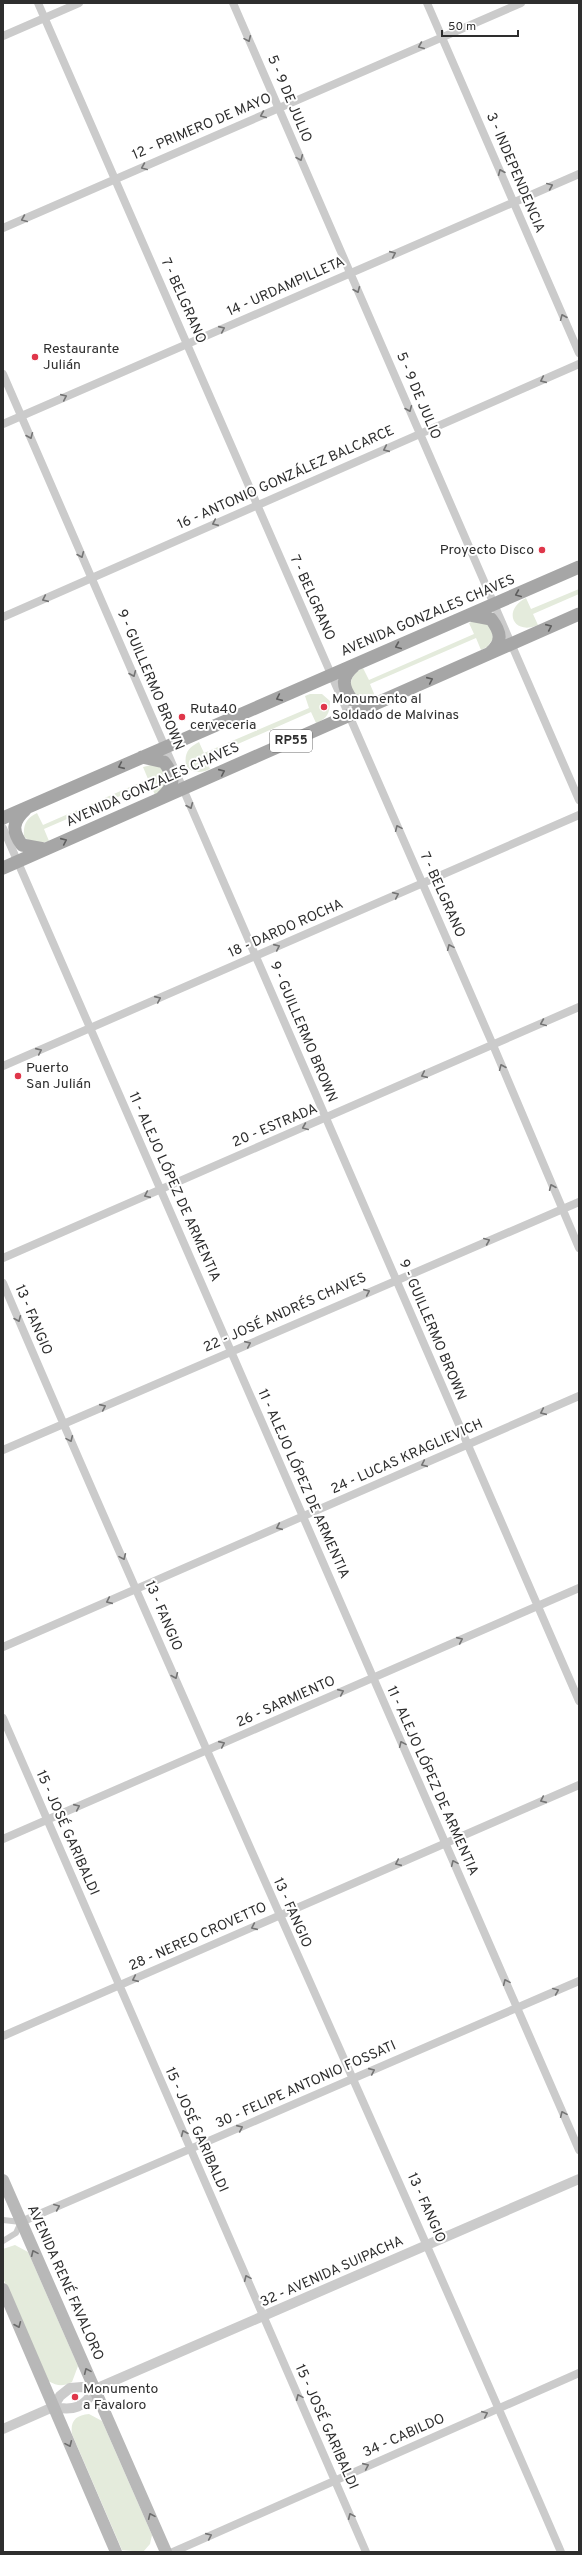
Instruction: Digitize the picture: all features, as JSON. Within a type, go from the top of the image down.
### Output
[{"type":"main road","name":"AVENIDA GONZALES CHAVES","points":[[3,818],[579,567]]},
{"type":"main road","name":"AVENIDA GONZALES CHAVES","points":[[3,868],[579,614]]},
{"type":"main road","points":[[469,615],[491,619],[497,627],[500,637],[496,647],[487,655]]},
{"type":"main road","points":[[355,664],[347,672],[343,682],[346,693],[352,700],[374,705]]},
{"type":"main road","points":[[142,757],[164,762],[170,770],[173,780],[169,790],[160,799]]},
{"type":"main road","points":[[28,807],[17,817],[13,826],[16,837],[22,845],[45,849]]},
{"type":"main road","name":"AVENIDA RENÉ FAVALORO","points":[[3,2180],[166,2552]]},
{"type":"main road","points":[[3,2289],[116,2552]]},
{"type":"street","name":"7 - BELGRANO","points":[[38,3],[493,1045],[579,1248]]},
{"type":"street","points":[[3,36],[79,3]]},
{"type":"street","name":"5 - 9 DE JULIO","points":[[233,3],[579,800]]},
{"type":"street","name":"3 - INDEPENDENCIA","points":[[427,3],[579,353]]},
{"type":"street","name":"12 - PRIMERO DE MAYO","points":[[3,228],[521,3]]},
{"type":"street","name":"14 - URDAMPILLETA","points":[[3,424],[579,174]]},
{"type":"street","name":"16 - ANTONIO GONZÁLEZ BALCARCE","points":[[3,617],[579,364]]},
{"type":"street","name":"9 - GUILLERMO BROWN","points":[[3,374],[579,1701]]},
{"type":"street","name":"18 - DARDO ROCHA","points":[[3,1066],[579,816]]},
{"type":"street","name":"11 - ALEJO LÓPEZ DE ARMENTIA","points":[[3,828],[579,2150]]},
{"type":"street","name":"20 - ESTRADA","points":[[3,1258],[579,1007]]},
{"type":"street","name":"22 - JOSÉ ANDRÉS CHAVES","points":[[3,1450],[396,1279],[579,1202]]},
{"type":"street","name":"13 - FANGIO","points":[[3,1283],[206,1751],[279,1916],[354,2078],[561,2552]]},
{"type":"street","name":"24 - LUCAS KRAGLIEVICH","points":[[3,1647],[579,1396]]},
{"type":"street","name":"26 - SARMIENTO","points":[[3,1839],[579,1588]]},
{"type":"street","name":"15 - JOSÉ GARIBALDI","points":[[3,1718],[366,2552]]},
{"type":"street","name":"28 - NEREO CROVETTO","points":[[3,2036],[579,1785]]},
{"type":"street","name":"30 - FELIPE ANTONIO FOSSATI","points":[[21,2222],[191,2150],[579,1981]]},
{"type":"street","name":"32 - AVENIDA SUIPACHA","points":[[3,2429],[53,2407],[60,2396],[70,2388],[82,2387],[95,2389],[264,2317],[579,2179]]},
{"type":"street","points":[[3,2220],[21,2222],[16,2232],[3,2241]]},
{"type":"street","name":"34 - CABILDO","points":[[173,2552],[579,2374]]},
{"type":"street","name":"32 - AVENIDA SUIPACHA","points":[[53,2407],[67,2410],[79,2408],[89,2400],[95,2389]]},
{"type":"green space","points":[[579,589],[579,594],[533,614],[538,625],[522,627],[514,620],[514,609],[526,598],[531,609]]},
{"type":"green space","points":[[475,620],[491,624],[493,639],[487,647],[481,650],[476,638],[370,684],[375,696],[362,698],[350,691],[353,677],[356,672],[363,668],[369,680],[474,634],[469,623]]},
{"type":"green space","points":[[310,694],[322,694],[330,701],[327,715],[323,720],[316,723],[311,712],[206,758],[210,769],[197,772],[191,770],[186,765],[188,751],[195,744],[199,742],[204,753],[309,708],[305,696]]},
{"type":"green space","points":[[155,764],[168,773],[165,788],[155,795],[150,783],[44,829],[49,841],[35,843],[29,841],[24,836],[26,822],[37,813],[43,825],[148,779],[143,767]]},
{"type":"green space","points":[[15,2245],[28,2252],[78,2366],[72,2382],[69,2384],[60,2385],[48,2381],[3,2278],[3,2249]]},
{"type":"green space","points":[[89,2414],[102,2421],[152,2535],[150,2544],[143,2552],[122,2550],[72,2434],[73,2422],[77,2417]]},
{"type":"place","name":"Restaurante Julián","points":[[35,357]]},
{"type":"place","name":"Proyecto Disco","points":[[542,550]]},
{"type":"place","name":"Monumento al Soldado de Malvinas","points":[[324,707]]},
{"type":"place","name":"Ruta40 cerveceria","points":[[182,717]]},
{"type":"place","name":"Puerto San Julián","points":[[18,1076]]},
{"type":"place","name":"Monumento a Favaloro","points":[[75,2397]]}]
